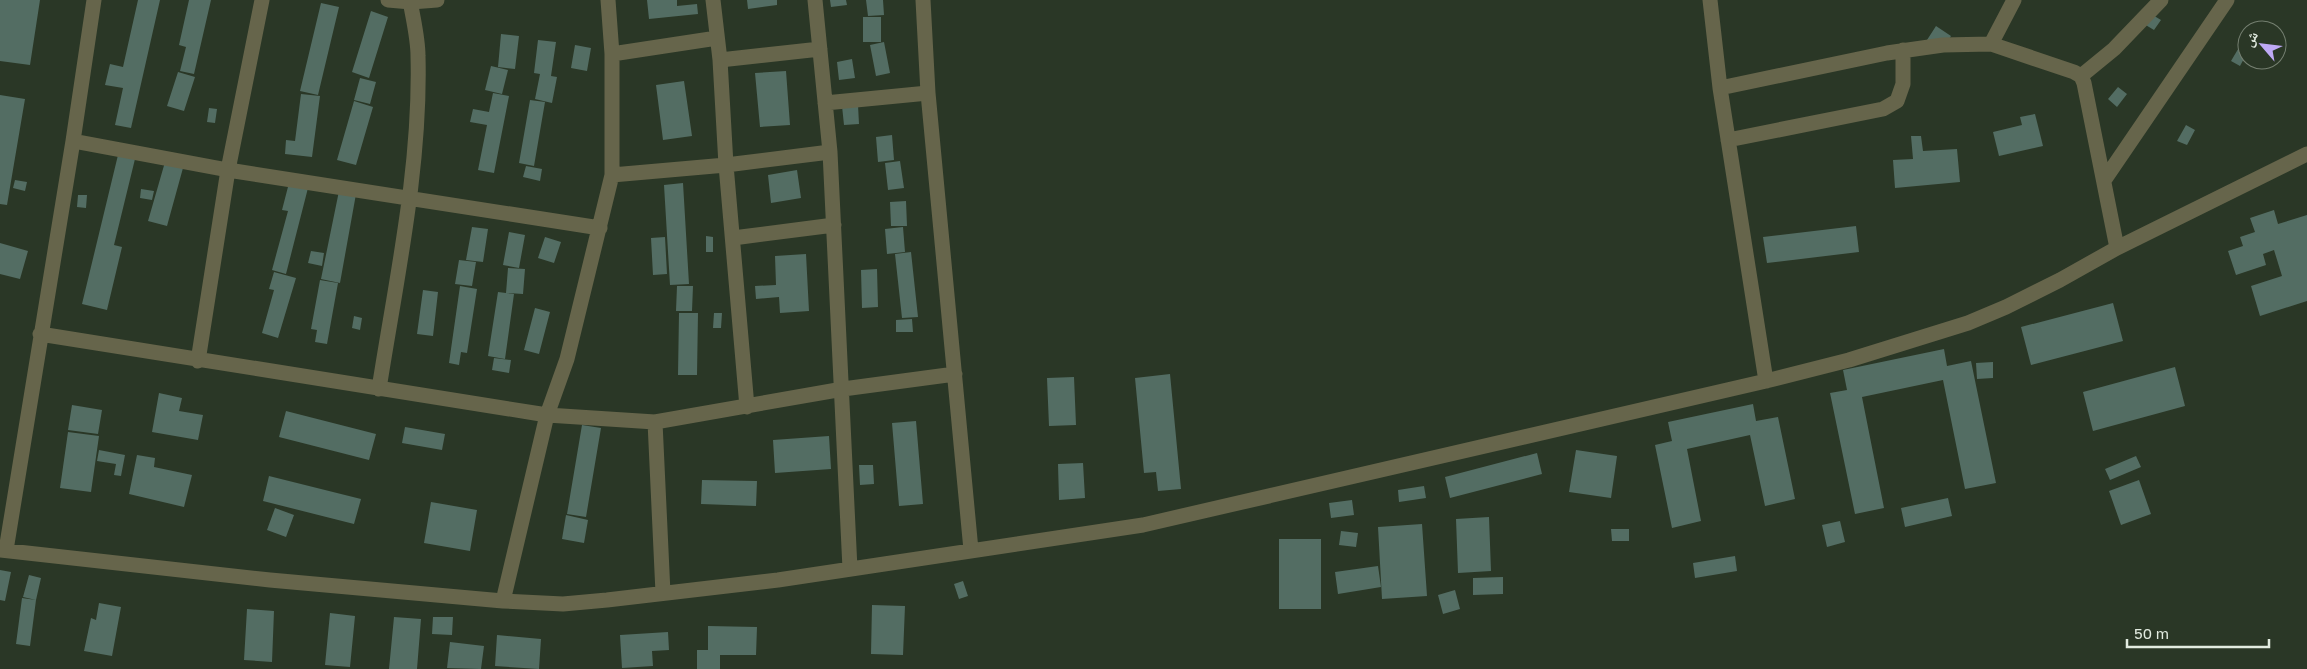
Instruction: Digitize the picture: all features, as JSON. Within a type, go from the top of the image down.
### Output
[{"type":"street","points":[[94,0],[73,142],[3,550],[260,579],[503,601],[563,604],[663,593],[850,569],[1144,525],[1766,381],[1849,360],[1968,323],[2060,280],[2117,248],[2307,154]]},
{"type":"street","points":[[198,361],[228,170],[262,0]]},
{"type":"street","points":[[388,0],[437,0]]},
{"type":"street","points":[[503,601],[547,415],[567,359],[612,175],[612,54],[608,0]]},
{"type":"street","points":[[712,0],[720,60],[726,165],[747,407]]},
{"type":"street","points":[[815,0],[830,152],[843,389],[850,569]]},
{"type":"street","points":[[923,0],[928,93],[971,550]]},
{"type":"street","points":[[1710,0],[1720,88],[1766,381]]},
{"type":"street","points":[[1991,44],[2014,0]]},
{"type":"street","points":[[2082,76],[2114,49],[2161,0]]},
{"type":"street","points":[[2105,179],[2227,0]]},
{"type":"street","points":[[379,389],[409,197],[417,107],[418,55],[410,1]]},
{"type":"street","points":[[612,54],[717,38]]},
{"type":"street","points":[[1720,88],[1902,50],[1943,45],[1991,44],[2082,76]]},
{"type":"street","points":[[720,60],[820,49]]},
{"type":"street","points":[[1728,140],[1882,109],[1896,101],[1903,84],[1902,50]]},
{"type":"street","points":[[2082,76],[2105,179],[2117,248]]},
{"type":"street","points":[[825,103],[928,93]]},
{"type":"street","points":[[73,142],[228,170],[600,228]]},
{"type":"street","points":[[612,175],[726,165],[830,152]]},
{"type":"street","points":[[733,238],[834,225]]},
{"type":"street","points":[[40,334],[198,361],[547,415],[655,422],[843,389],[955,374]]},
{"type":"street","points":[[655,422],[663,593]]},
{"type":"building","points":[[0,0],[40,0],[30,65],[0,61]]},
{"type":"building","points":[[138,0],[160,0],[131,128],[115,125],[123,88],[105,85],[110,64],[123,67]]},
{"type":"building","points":[[189,0],[211,0],[194,74],[180,71],[186,47],[179,45]]},
{"type":"building","points":[[647,0],[677,0],[677,6],[697,4],[698,14],[649,19]]},
{"type":"building","points":[[747,0],[777,0],[777,5],[748,9]]},
{"type":"building","points":[[830,0],[846,0],[847,5],[831,7]]},
{"type":"building","points":[[866,0],[883,0],[884,15],[868,16]]},
{"type":"building","points":[[321,3],[339,7],[318,95],[300,91]]},
{"type":"building","points":[[371,11],[388,17],[369,78],[352,72]]},
{"type":"building","points":[[2151,14],[2161,20],[2154,30],[2144,24]]},
{"type":"building","points":[[863,17],[881,17],[881,42],[863,42]]},
{"type":"building","points":[[1936,26],[1951,36],[1942,50],[1927,40]]},
{"type":"building","points":[[501,34],[519,36],[515,69],[498,67]]},
{"type":"building","points":[[538,40],[556,42],[551,76],[557,77],[552,103],[535,99],[540,74],[534,73]]},
{"type":"building","points":[[884,42],[890,73],[876,76],[870,45]]},
{"type":"building","points":[[575,45],[591,48],[587,71],[571,68]]},
{"type":"building","points":[[2237,51],[2237,64],[2231,61]]},
{"type":"building","points":[[852,59],[855,78],[839,80],[837,62]]},
{"type":"building","points":[[491,66],[508,70],[502,94],[485,90]]},
{"type":"building","points":[[786,71],[790,125],[760,127],[755,73]]},
{"type":"building","points":[[178,72],[195,77],[184,111],[167,106]]},
{"type":"building","points":[[360,78],[376,82],[370,104],[354,100]]},
{"type":"building","points":[[684,81],[692,136],[663,140],[656,85]]},
{"type":"building","points":[[2118,87],[2127,94],[2117,107],[2108,99]]},
{"type":"building","points":[[493,93],[509,96],[494,173],[478,170],[487,125],[470,122],[473,109],[489,112]]},
{"type":"building","points":[[301,94],[320,96],[312,157],[285,154],[286,140],[295,141]]},
{"type":"building","points":[[0,95],[25,99],[7,205],[0,204]]},
{"type":"building","points":[[530,100],[545,102],[534,166],[519,163]]},
{"type":"building","points":[[354,101],[373,107],[356,165],[337,160]]},
{"type":"building","points":[[858,105],[859,124],[844,125],[842,106]]},
{"type":"building","points":[[209,108],[217,109],[215,123],[207,122]]},
{"type":"building","points":[[2035,114],[2043,146],[1999,156],[1993,132],[2022,125],[2020,117]]},
{"type":"building","points":[[2186,125],[2195,130],[2187,145],[2177,141]]},
{"type":"building","points":[[892,135],[894,160],[878,162],[876,137]]},
{"type":"building","points":[[1911,136],[1921,136],[1923,151],[1957,149],[1960,182],[1895,188],[1893,160],[1913,159]]},
{"type":"building","points":[[118,155],[135,159],[114,245],[122,247],[107,310],[82,304]]},
{"type":"building","points":[[900,161],[904,188],[888,190],[885,163]]},
{"type":"building","points":[[165,162],[183,168],[167,226],[148,221]]},
{"type":"building","points":[[526,166],[542,169],[540,181],[523,177]]},
{"type":"building","points":[[797,170],[801,198],[771,203],[768,175]]},
{"type":"building","points":[[15,180],[27,182],[25,191],[13,188]]},
{"type":"building","points":[[289,183],[308,188],[286,274],[272,270],[288,211],[282,210]]},
{"type":"building","points":[[683,183],[689,284],[670,285],[664,185]]},
{"type":"building","points":[[141,189],[154,191],[152,200],[140,198]]},
{"type":"building","points":[[339,191],[356,194],[340,283],[321,279]]},
{"type":"building","points":[[78,195],[87,195],[86,208],[77,207]]},
{"type":"building","points":[[906,201],[907,226],[891,226],[890,202]]},
{"type":"building","points":[[2274,210],[2278,224],[2307,215],[2307,301],[2260,316],[2251,286],[2282,276],[2274,250],[2263,254],[2266,265],[2236,275],[2228,251],[2243,246],[2240,237],[2255,232],[2250,218]]},
{"type":"building","points":[[1856,226],[1859,252],[1767,263],[1763,237]]},
{"type":"building","points":[[472,227],[488,229],[483,262],[466,260]]},
{"type":"building","points":[[903,227],[905,252],[887,254],[885,229]]},
{"type":"building","points":[[509,232],[525,235],[519,268],[503,265]]},
{"type":"building","points":[[706,236],[713,237],[713,252],[706,252]]},
{"type":"building","points":[[545,237],[561,242],[554,263],[538,258]]},
{"type":"building","points":[[665,237],[667,274],[653,275],[651,238]]},
{"type":"building","points":[[0,243],[28,251],[20,279],[0,274]]},
{"type":"building","points":[[311,251],[324,253],[322,266],[308,263]]},
{"type":"building","points":[[911,252],[918,317],[902,318],[895,254]]},
{"type":"building","points":[[806,254],[809,311],[780,313],[779,297],[756,299],[755,286],[776,285],[775,256]]},
{"type":"building","points":[[459,260],[476,262],[472,286],[455,284]]},
{"type":"building","points":[[508,268],[525,269],[523,294],[506,293]]},
{"type":"building","points":[[877,269],[878,307],[862,308],[861,270]]},
{"type":"building","points":[[274,272],[296,278],[278,338],[262,333],[274,290],[269,289]]},
{"type":"building","points":[[320,280],[338,283],[327,344],[315,342],[317,330],[311,329]]},
{"type":"building","points":[[460,286],[477,289],[467,353],[461,352],[459,365],[449,363]]},
{"type":"building","points":[[677,286],[693,286],[692,311],[676,311]]},
{"type":"building","points":[[423,290],[438,292],[433,336],[417,334]]},
{"type":"building","points":[[498,292],[514,294],[505,359],[488,356]]},
{"type":"building","points":[[2113,303],[2123,341],[2031,365],[2021,327]]},
{"type":"building","points":[[535,308],[550,312],[539,354],[524,350]]},
{"type":"building","points":[[679,313],[698,313],[697,375],[678,375]]},
{"type":"building","points":[[714,313],[722,313],[721,328],[713,328]]},
{"type":"building","points":[[354,316],[362,318],[360,330],[352,328]]},
{"type":"building","points":[[912,319],[913,332],[896,332],[896,320]]},
{"type":"building","points":[[1944,349],[1947,366],[1971,361],[1996,483],[1965,489],[1943,380],[1862,397],[1884,508],[1855,514],[1830,393],[1847,390],[1843,370]]},
{"type":"building","points":[[494,358],[511,360],[509,373],[492,370]]},
{"type":"building","points":[[1993,362],[1993,378],[1977,379],[1976,363]]},
{"type":"building","points":[[2175,367],[2185,406],[2093,431],[2083,392]]},
{"type":"building","points":[[1170,374],[1181,489],[1158,491],[1156,472],[1144,473],[1135,378]]},
{"type":"building","points":[[1074,377],[1076,425],[1049,426],[1047,378]]},
{"type":"building","points":[[159,393],[182,398],[179,411],[203,415],[198,440],[152,432]]},
{"type":"building","points":[[1753,404],[1756,421],[1778,417],[1795,499],[1765,506],[1750,435],[1687,449],[1701,521],[1672,528],[1655,445],[1672,441],[1668,422]]},
{"type":"building","points":[[72,405],[102,410],[98,434],[68,430]]},
{"type":"building","points":[[286,411],[376,434],[369,460],[279,437]]},
{"type":"building","points":[[916,421],[923,504],[899,506],[892,423]]},
{"type":"building","points":[[582,425],[601,428],[586,517],[567,514]]},
{"type":"building","points":[[405,427],[445,434],[442,450],[402,443]]},
{"type":"building","points":[[68,432],[99,436],[91,492],[60,488]]},
{"type":"building","points":[[829,436],[831,469],[775,473],[773,440]]},
{"type":"building","points":[[99,450],[125,455],[121,476],[114,475],[116,464],[97,461]]},
{"type":"building","points":[[1576,450],[1617,456],[1611,498],[1569,492]]},
{"type":"building","points":[[1537,453],[1542,474],[1450,498],[1445,477]]},
{"type":"building","points":[[137,455],[155,458],[154,467],[192,475],[184,507],[129,494]]},
{"type":"building","points":[[2136,456],[2141,467],[2110,480],[2105,469]]},
{"type":"building","points":[[1083,463],[1085,498],[1059,500],[1058,464]]},
{"type":"building","points":[[859,465],[873,465],[874,484],[860,485]]},
{"type":"building","points":[[269,476],[361,499],[354,524],[263,501]]},
{"type":"building","points":[[702,480],[757,481],[756,506],[701,504]]},
{"type":"building","points":[[2139,480],[2151,514],[2121,525],[2109,491]]},
{"type":"building","points":[[1424,486],[1426,498],[1399,502],[1398,490]]},
{"type":"building","points":[[1948,498],[1952,516],[1905,527],[1901,508]]},
{"type":"building","points":[[1352,500],[1354,515],[1331,518],[1329,503]]},
{"type":"building","points":[[431,502],[477,510],[470,551],[424,543]]},
{"type":"building","points":[[275,508],[294,515],[286,537],[267,530]]},
{"type":"building","points":[[566,515],[588,520],[584,543],[562,539]]},
{"type":"building","points":[[1489,517],[1491,571],[1458,573],[1456,519]]},
{"type":"building","points":[[1840,521],[1845,542],[1827,547],[1822,525]]},
{"type":"building","points":[[1422,524],[1427,596],[1382,599],[1378,527]]},
{"type":"building","points":[[1611,529],[1629,529],[1629,541],[1612,541]]},
{"type":"building","points":[[1341,531],[1358,533],[1356,547],[1339,545]]},
{"type":"building","points":[[1279,539],[1321,539],[1321,609],[1279,609]]},
{"type":"building","points":[[1735,556],[1737,571],[1695,578],[1693,563]]},
{"type":"building","points":[[1378,566],[1381,587],[1338,594],[1335,572]]},
{"type":"building","points":[[0,570],[11,572],[5,601],[0,600]]},
{"type":"building","points":[[29,575],[41,578],[36,600],[23,597]]},
{"type":"building","points":[[1503,577],[1503,594],[1473,595],[1473,578]]},
{"type":"building","points":[[963,581],[968,596],[959,599],[954,584]]},
{"type":"building","points":[[1455,590],[1460,609],[1443,614],[1438,595]]},
{"type":"building","points":[[22,598],[36,600],[30,646],[16,644]]},
{"type":"building","points":[[99,603],[121,607],[112,656],[84,651],[91,618],[96,620]]},
{"type":"building","points":[[872,605],[905,606],[903,655],[871,654]]},
{"type":"building","points":[[247,609],[274,611],[272,662],[244,660]]},
{"type":"building","points":[[330,613],[355,616],[350,667],[325,665]]},
{"type":"building","points":[[394,617],[421,619],[417,669],[389,669]]},
{"type":"building","points":[[433,617],[453,617],[452,635],[432,634]]},
{"type":"building","points":[[708,626],[757,627],[756,655],[720,655],[720,669],[697,669],[697,650],[708,650]]},
{"type":"building","points":[[668,632],[669,650],[652,651],[653,666],[622,668],[620,635]]},
{"type":"building","points":[[497,635],[541,639],[539,669],[495,666]]},
{"type":"building","points":[[450,642],[484,646],[481,669],[447,668]]}]
